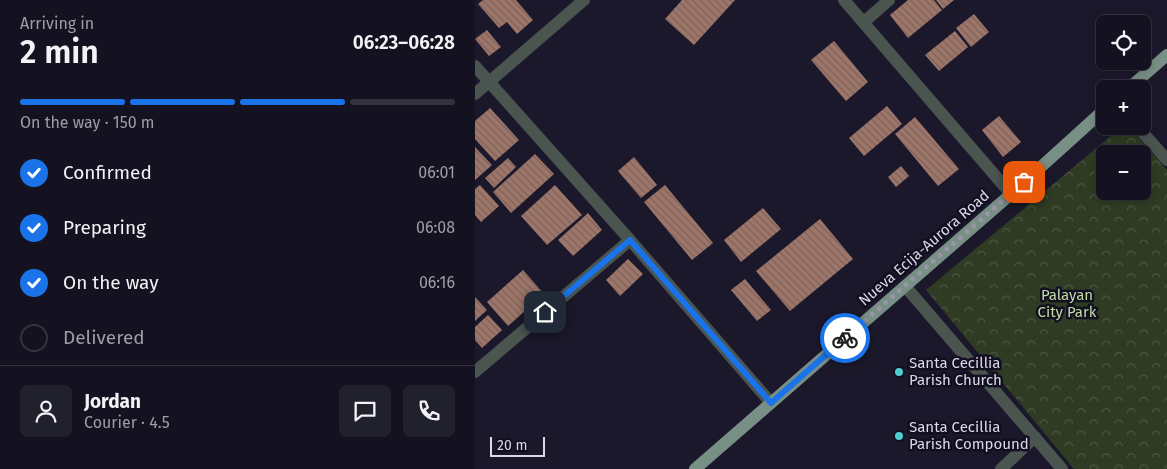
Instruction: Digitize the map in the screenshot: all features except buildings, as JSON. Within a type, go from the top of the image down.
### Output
[{"type":"main road","points":[[1138,80],[1167,55]]},
{"type":"main road","name":"Nueva Ecija-Aurora Road","points":[[695,469],[1011,194],[1096,117]]},
{"type":"street","points":[[475,94],[584,0]]},
{"type":"street","points":[[844,0],[1011,194]]},
{"type":"street","points":[[864,22],[889,0]]},
{"type":"street","points":[[475,66],[630,240],[771,403]]},
{"type":"street","points":[[1145,135],[1167,160]]},
{"type":"street","points":[[475,372],[630,240]]},
{"type":"street","points":[[905,286],[1062,469]]},
{"type":"street","points":[[1001,469],[1035,437]]},
{"type":"green space","name":"Palayan City Park","points":[[1112,135],[1136,135],[1145,145],[1100,145]]},
{"type":"green space","name":"Palayan City Park","points":[[1096,148],[1096,200],[1151,200],[1151,152],[1167,170],[1167,469],[1074,469],[926,290]]},
{"type":"way so far","points":[[845,338],[1024,182]]},
{"type":"place","name":"Santa Cecillia Parish Church","points":[[899,372]]},
{"type":"place","name":"Santa Cecillia Parish Compound","points":[[899,436]]},
{"type":"route","points":[[545,312],[630,240],[771,403],[845,338]]}]
